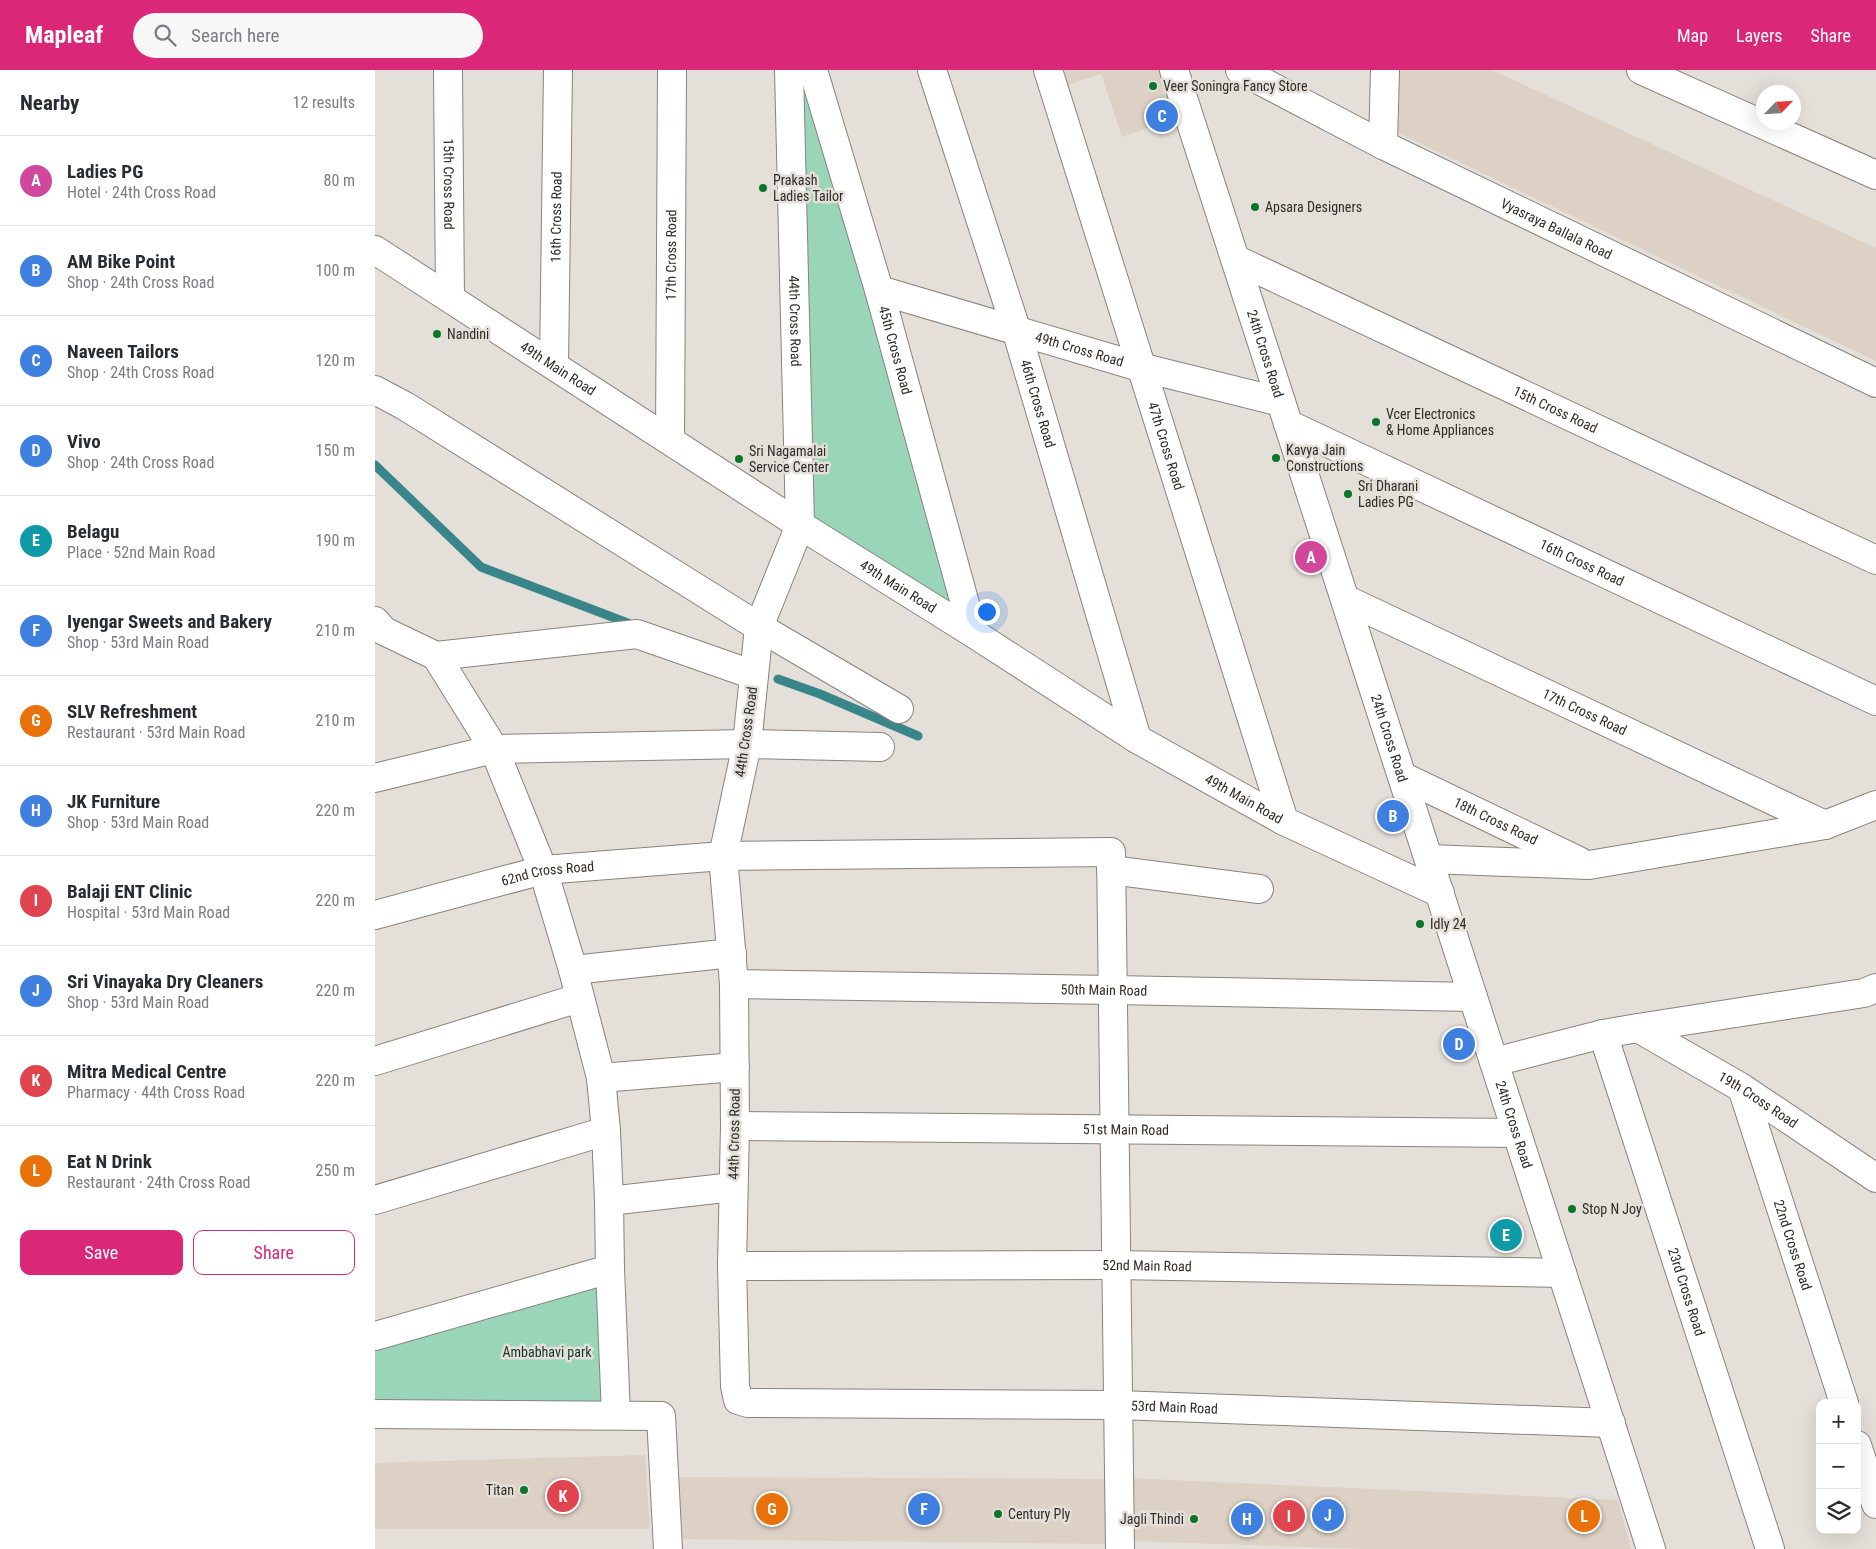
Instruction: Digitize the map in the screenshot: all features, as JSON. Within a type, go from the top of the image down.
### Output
[{"type":"street","name":"15th Cross Road","points":[[448,70],[450,298]]},
{"type":"street","name":"16th Cross Road","points":[[554,365],[558,70]]},
{"type":"street","name":"17th Cross Road","points":[[669,440],[672,70]]},
{"type":"street","name":"44th Cross Road","points":[[738,1400],[735,1386],[732,1266],[735,1126],[734,984],[723,856],[747,744],[759,626],[801,525],[789,70]]},
{"type":"street","name":"45th Cross Road","points":[[813,70],[879,290],[973,633]]},
{"type":"street","name":"46th Cross Road","points":[[932,70],[1016,330],[1137,739]]},
{"type":"street","name":"47th Cross Road","points":[[1047,70],[1284,821]]},
{"type":"street","name":"24th Cross Road","points":[[1174,70],[1651,1549]]},
{"type":"street","name":"Vyasraya Ballala Road","points":[[1240,70],[1383,145],[1876,383]]},
{"type":"street","points":[[1383,145],[1385,70]]},
{"type":"street","points":[[1641,70],[1876,175]]},
{"type":"street","name":"49th Main Road","points":[[375,250],[1137,739],[1284,821],[1440,893]]},
{"type":"street","name":"15th Cross Road","points":[[1235,259],[1876,560]]},
{"type":"street","name":"49th Cross Road","points":[[879,290],[1140,367],[1285,413]]},
{"type":"street","points":[[375,390],[405,406],[759,626],[899,709]]},
{"type":"street","name":"16th Cross Road","points":[[1285,413],[1876,701]]},
{"type":"street","name":"17th Cross Road","points":[[1345,599],[1825,825]]},
{"type":"street","points":[[375,620],[384,631],[436,656],[637,634],[754,676]]},
{"type":"street","points":[[436,656],[494,749],[543,870],[573,970],[601,1078],[606,1131],[616,1415]]},
{"type":"street","points":[[375,778],[494,749],[747,744],[880,747]]},
{"type":"street","name":"18th Cross Road","points":[[1402,776],[1589,866]]},
{"type":"street","points":[[1429,859],[1589,866],[1825,825],[1876,805]]},
{"type":"street","name":"62nd Cross Road","points":[[375,914],[543,870],[723,856],[1111,852],[1111,870]]},
{"type":"street","points":[[1120,1549],[1111,870],[1259,889]]},
{"type":"street","points":[[573,970],[731,953]]},
{"type":"street","name":"50th Main Road","points":[[734,984],[1473,997]]},
{"type":"street","points":[[1494,1062],[1603,1034],[1872,994]]},
{"type":"street","points":[[375,1061],[579,998]]},
{"type":"street","name":"19th Cross Road","points":[[1637,1028],[1742,1088],[1876,1178]]},
{"type":"street","name":"23rd Cross Road","points":[[1603,1034],[1770,1549]]},
{"type":"street","points":[[601,1078],[735,1067]]},
{"type":"street","name":"22nd Cross Road","points":[[1742,1088],[1842,1399]]},
{"type":"street","name":"51st Main Road","points":[[735,1126],[1517,1132]]},
{"type":"street","points":[[375,1200],[606,1131]]},
{"type":"street","points":[[609,1201],[733,1187]]},
{"type":"street","name":"52nd Main Road","points":[[732,1266],[1117,1265],[1562,1273]]},
{"type":"street","points":[[375,1336],[610,1269]]},
{"type":"street","name":"53rd Main Road","points":[[738,1400],[748,1403],[1118,1405],[1611,1423]]},
{"type":"street","points":[[375,1414],[661,1416],[667,1549]]},
{"type":"street","points":[[1861,1458],[1876,1504]]},
{"type":"shaded area","points":[[1052,70],[1163,70],[1180,117],[1122,137],[1101,74],[1058,88]]},
{"type":"shaded area","points":[[1395,70],[1492,70],[1876,248],[1876,361],[1394,131]]},
{"type":"shaded area","points":[[645,1455],[650,1529],[375,1529],[375,1463]]},
{"type":"shaded area","points":[[671,1477],[1110,1479],[1109,1544],[673,1539]]},
{"type":"shaded area","points":[[1128,1478],[1618,1500],[1631,1549],[1367,1549],[1129,1541]]},
{"type":"green space","points":[[799,70],[962,613],[808,524]]},
{"type":"green space","name":"Ambabhavi park","points":[[599,1279],[604,1408],[375,1406],[375,1344]]},
{"type":"waterway","points":[[375,465],[481,567],[633,625]]},
{"type":"waterway","points":[[778,679],[820,694],[918,736]]},
{"type":"place","name":"Veer Soningra Fancy Store","points":[[1153,86]]},
{"type":"place","name":"Naveen Tailors","points":[[1162,116]]},
{"type":"place","name":"Prakash Ladies Tailor","points":[[763,188]]},
{"type":"place","name":"Apsara Designers","points":[[1255,207]]},
{"type":"place","name":"Nandini","points":[[437,334]]},
{"type":"place","name":"Vcer Electronics & Home Appliances","points":[[1376,422]]},
{"type":"place","name":"Kavya Jain Constructions","points":[[1276,458]]},
{"type":"place","name":"Sri Nagamalai Service Center","points":[[739,459]]},
{"type":"place","name":"Sri Dharani Ladies PG","points":[[1348,494]]},
{"type":"place","name":"Ladies PG","points":[[1311,557]]},
{"type":"place","name":"AM Bike Point","points":[[1393,816]]},
{"type":"place","name":"Idly 24","points":[[1420,924]]},
{"type":"place","name":"Vivo","points":[[1459,1044]]},
{"type":"place","name":"Stop N Joy","points":[[1572,1209]]},
{"type":"place","name":"Belagu","points":[[1506,1235]]},
{"type":"place","name":"Titan","points":[[524,1490]]},
{"type":"place","name":"Mitra Medical Centre","points":[[563,1496]]},
{"type":"place","name":"SLV Refreshment","points":[[772,1509]]},
{"type":"place","name":"Iyengar Sweets and Bakery","points":[[924,1509]]},
{"type":"place","name":"Century Ply","points":[[998,1514]]},
{"type":"place","name":"Sri Vinayaka Dry Cleaners","points":[[1328,1515]]},
{"type":"place","name":"Balaji ENT Clinic","points":[[1289,1516]]},
{"type":"place","name":"Eat N Drink","points":[[1584,1516]]},
{"type":"place","name":"Jagli Thindi","points":[[1194,1519]]},
{"type":"place","name":"JK Furniture","points":[[1247,1519]]}]
